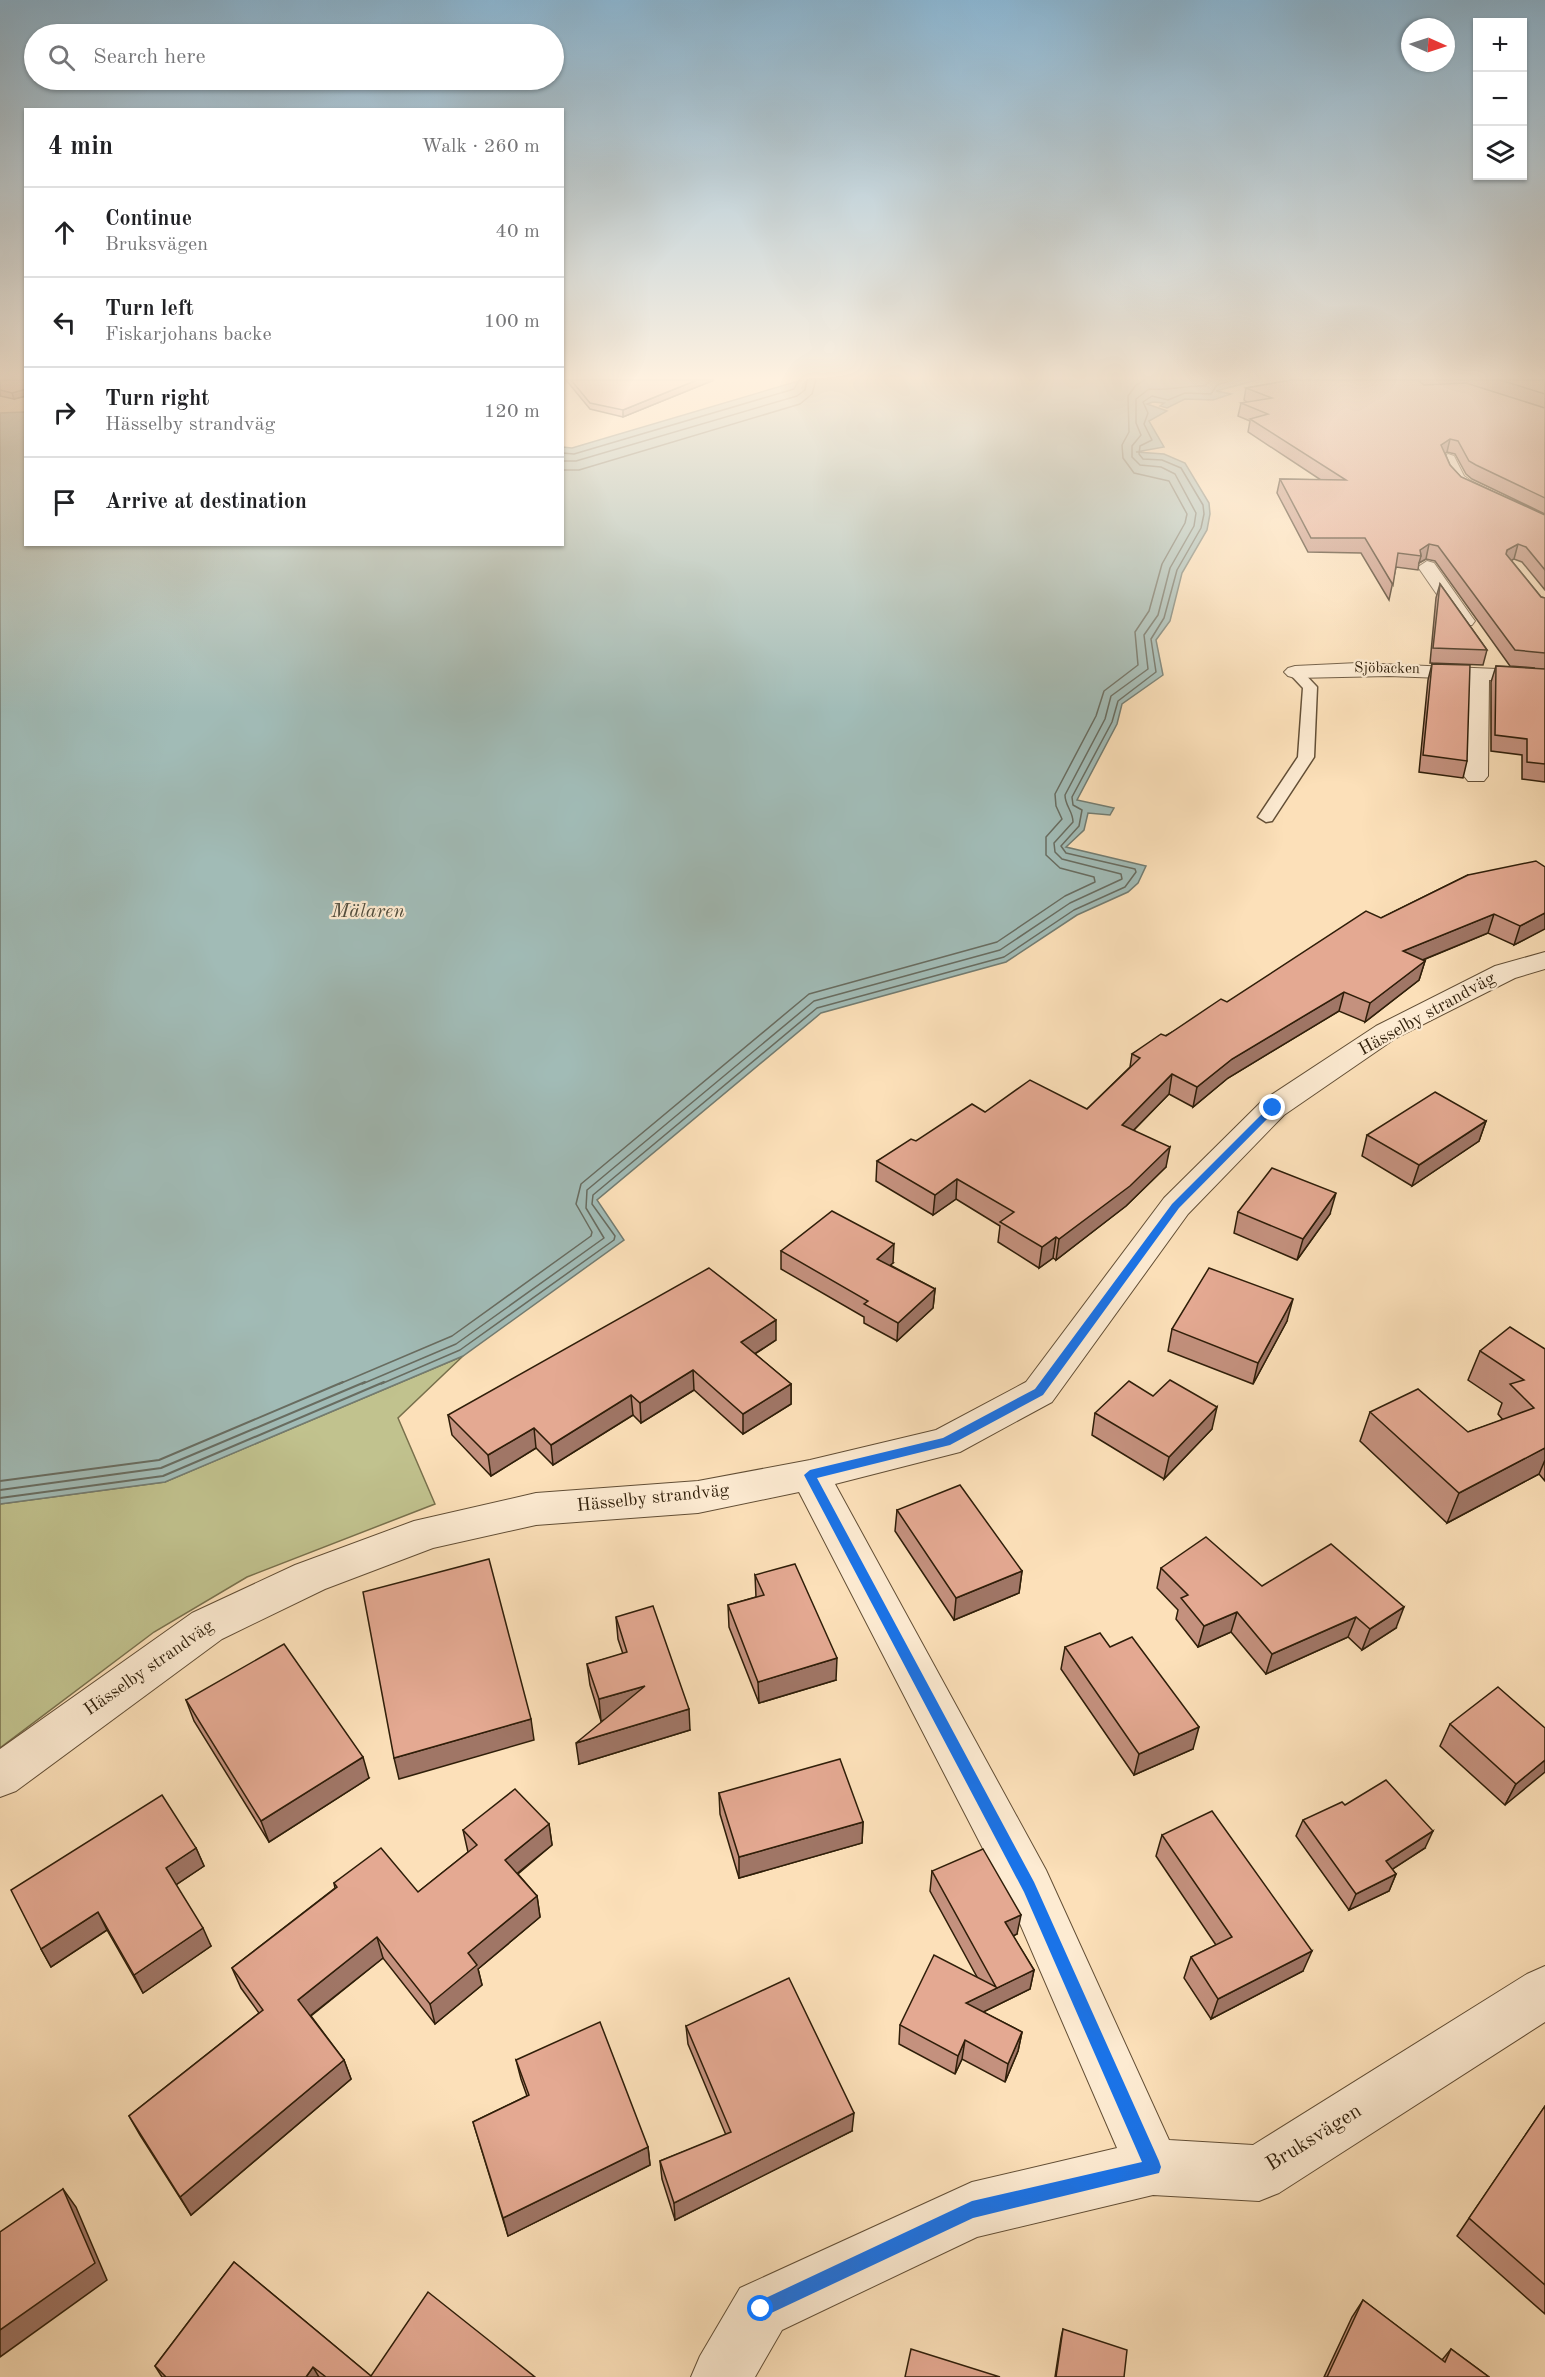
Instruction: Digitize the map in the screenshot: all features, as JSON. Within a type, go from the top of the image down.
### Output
[{"type":"street","points":[[1477,491],[1545,524]]},
{"type":"street","points":[[1427,567],[1474,635]]},
{"type":"street","points":[[1476,776],[1484,664]]},
{"type":"street","name":"Sjöbacken","points":[[1295,672],[1343,668],[1484,664],[1502,674],[1545,677]]},
{"type":"street","name":"Hässelby strandväg","points":[[0,1776],[207,1626],[310,1577],[428,1533],[536,1509],[698,1497],[810,1475],[946,1442],[1039,1392],[1176,1206],[1273,1108],[1386,1032],[1504,972],[1545,960]]},
{"type":"street","points":[[810,1475],[1029,1887],[1153,2167]]},
{"type":"street","name":"Bruksvägen","points":[[721,2377],[761,2309],[972,2210],[1153,2167],[1259,2173],[1545,1992]]},
{"type":"lane","points":[[1266,817],[1306,757],[1310,687],[1295,672]]},
{"type":"green space","points":[[463,1356],[398,1418],[435,1504],[247,1577],[154,1632],[0,1748],[0,1504],[165,1482]]},
{"type":"water","name":"Mälaren","points":[[0,491],[24,491],[24,546],[564,546],[564,491],[1202,491],[1209,503],[1210,514],[1207,530],[1182,573],[1170,621],[1156,640],[1163,675],[1122,704],[1117,724],[1077,800],[1114,808],[1110,815],[1088,813],[1084,830],[1066,847],[1146,866],[1138,883],[1128,892],[1077,915],[1006,962],[821,1013],[597,1200],[624,1240],[463,1356],[165,1482],[0,1504]]},
{"type":"building","points":[[1286,491],[1492,491],[1545,515],[1545,570],[1526,547],[1518,544],[1507,550],[1506,554],[1541,597],[1545,598],[1545,653],[1515,650],[1438,546],[1429,544],[1420,550],[1421,556],[1398,553],[1393,585],[1365,538],[1311,538]]},
{"type":"building","points":[[1530,491],[1545,491],[1545,498]]},
{"type":"building","points":[[1440,584],[1487,650],[1433,648]]},
{"type":"building","points":[[1432,664],[1470,665],[1467,761],[1423,755]]},
{"type":"building","points":[[1496,666],[1545,669],[1545,764],[1527,762],[1527,739],[1495,735]]},
{"type":"building","points":[[1536,861],[1545,867],[1545,913],[1520,926],[1494,914],[1403,951],[1425,961],[1370,1003],[1344,992],[1232,1059],[1197,1087],[1172,1074],[1122,1125],[1170,1147],[1130,1186],[1059,1239],[1056,1237],[1042,1247],[1000,1222],[1014,1212],[957,1179],[935,1195],[877,1161],[911,1139],[916,1141],[972,1104],[985,1112],[1030,1080],[1087,1109],[1140,1058],[1132,1054],[1161,1034],[1166,1036],[1221,999],[1227,1002],[1366,911],[1381,918],[1468,875]]},
{"type":"building","points":[[1435,1092],[1486,1121],[1419,1165],[1367,1135]]},
{"type":"building","points":[[1272,1168],[1336,1193],[1303,1239],[1238,1212]]},
{"type":"building","points":[[832,1211],[894,1244],[877,1259],[935,1289],[898,1323],[864,1304],[868,1301],[781,1251]]},
{"type":"building","points":[[709,1268],[776,1320],[741,1342],[791,1384],[743,1414],[693,1370],[640,1403],[631,1395],[551,1445],[534,1428],[488,1455],[448,1415]]},
{"type":"building","points":[[1209,1268],[1293,1299],[1258,1363],[1172,1329]]},
{"type":"building","points":[[1510,1327],[1545,1349],[1545,1448],[1459,1493],[1370,1412],[1418,1389],[1468,1432],[1534,1408],[1510,1384],[1524,1380],[1480,1351]]},
{"type":"building","points":[[1170,1380],[1217,1407],[1169,1457],[1095,1413],[1129,1381],[1153,1396]]},
{"type":"building","points":[[960,1485],[1022,1571],[956,1598],[897,1510]]},
{"type":"building","points":[[1206,1537],[1262,1586],[1331,1544],[1404,1607],[1370,1629],[1356,1617],[1272,1654],[1237,1612],[1204,1626],[1181,1598],[1188,1595],[1161,1568]]},
{"type":"building","points":[[489,1559],[531,1719],[394,1758],[363,1592]]},
{"type":"building","points":[[795,1564],[837,1658],[758,1682],[728,1605],[764,1595],[755,1575]]},
{"type":"building","points":[[653,1606],[689,1709],[576,1743],[645,1686],[599,1699],[587,1664],[627,1652],[616,1617]]},
{"type":"building","points":[[1100,1633],[1110,1647],[1132,1637],[1199,1727],[1139,1754],[1065,1647]]},
{"type":"building","points":[[284,1644],[363,1757],[261,1821],[186,1700]]},
{"type":"building","points":[[1498,1687],[1545,1728],[1545,1760],[1516,1784],[1450,1724]]},
{"type":"building","points":[[840,1759],[863,1822],[739,1857],[719,1793]]},
{"type":"building","points":[[1386,1780],[1433,1831],[1386,1861],[1396,1874],[1356,1894],[1303,1820],[1342,1802],[1345,1805]]},
{"type":"building","points":[[515,1789],[549,1824],[505,1860],[537,1896],[468,1953],[477,1965],[430,2004],[377,1937],[298,2000],[344,2060],[180,2197],[129,2116],[263,2010],[232,1968],[337,1887],[334,1883],[381,1848],[418,1892],[477,1845],[463,1830]]},
{"type":"building","points":[[162,1795],[196,1848],[166,1868],[203,1928],[134,1975],[98,1912],[41,1949],[11,1890]]},
{"type":"building","points":[[1212,1811],[1312,1951],[1218,1999],[1191,1957],[1232,1937],[1162,1835]]},
{"type":"building","points":[[983,1849],[1021,1915],[1005,1922],[1034,1970],[966,2003],[1022,2032],[1008,2064],[965,2040],[958,2056],[900,2025],[934,1955],[996,1987],[932,1871]]},
{"type":"building","points":[[789,1978],[854,2113],[674,2203],[660,2161],[731,2132],[686,2026]]},
{"type":"building","points":[[600,2022],[648,2147],[503,2218],[473,2122],[529,2095],[516,2060]]},
{"type":"building","points":[[1545,2106],[1545,2285],[1469,2218]]},
{"type":"building","points":[[63,2189],[95,2263],[0,2330],[0,2232]]},
{"type":"building","points":[[234,2262],[371,2376],[428,2292],[535,2377],[326,2377],[313,2367],[306,2377],[166,2377],[155,2366]]},
{"type":"building","points":[[1363,2300],[1445,2362],[1451,2349],[1489,2377],[1327,2377]]},
{"type":"building","points":[[1063,2329],[1127,2350],[1124,2377],[1056,2377]]},
{"type":"building","points":[[911,2349],[1000,2377],[905,2377]]},
{"type":"route","points":[[761,2309],[972,2210],[1153,2167],[1029,1887],[810,1475],[946,1442],[1039,1392],[1176,1206],[1273,1108]]}]
